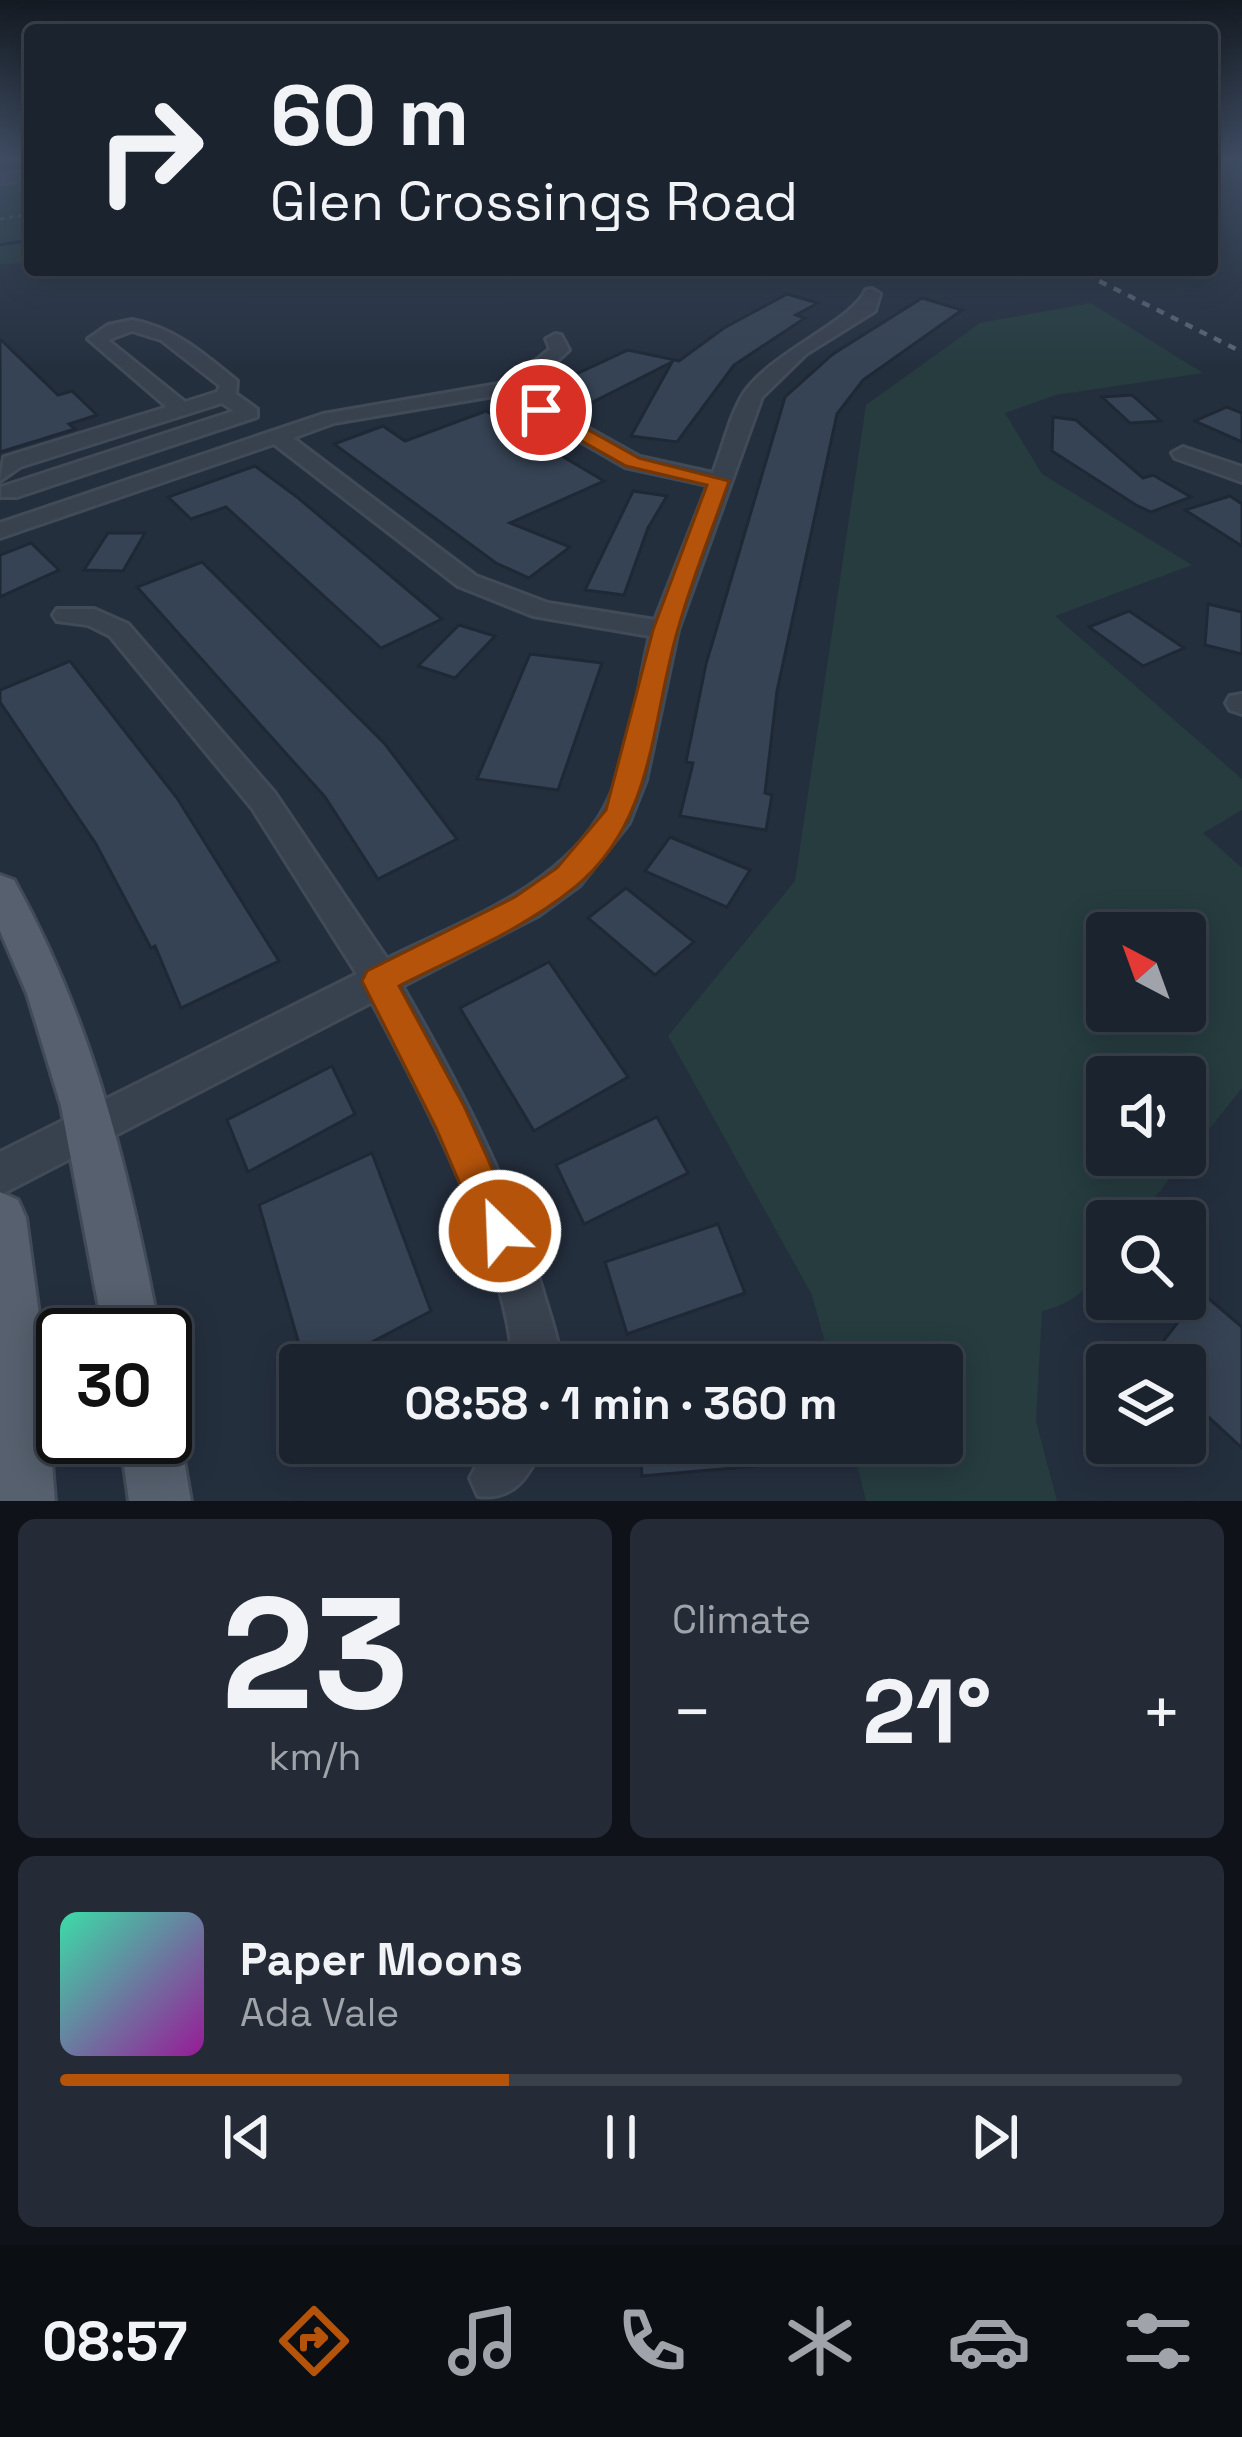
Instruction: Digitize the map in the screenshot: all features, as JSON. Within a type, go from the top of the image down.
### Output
[{"type":"main road","points":[[0,891],[27,936],[88,1129],[110,1207],[127,1308]]},
{"type":"main road","points":[[0,1218],[14,1337],[24,1501]]},
{"type":"main road","points":[[154,1464],[160,1501]]},
{"type":"street","points":[[0,1174],[526,905],[568,876],[618,815],[631,780],[665,630],[740,423],[762,384],[799,350],[868,307],[874,300],[872,294]]},
{"type":"street","points":[[3,482],[12,462],[183,410],[225,396],[230,385],[154,327],[119,327],[97,339],[183,410]]},
{"type":"street","points":[[0,531],[343,415],[503,389],[528,377],[560,350],[555,339]]},
{"type":"street","points":[[503,389],[633,462],[719,481]]},
{"type":"street","points":[[3,482],[250,413],[225,396]]},
{"type":"street","points":[[277,436],[466,581],[542,610],[665,630]]},
{"type":"street","points":[[1183,453],[1242,475]]},
{"type":"street","points":[[3,482],[35,519]]},
{"type":"street","points":[[66,614],[94,616],[118,630],[283,828],[379,981],[451,1118],[500,1231],[534,1344]]},
{"type":"green space","points":[[0,229],[24,229],[24,263],[0,264]]},
{"type":"green space","points":[[1091,303],[1203,373],[1056,395],[1005,413],[1042,474],[1192,565],[1055,616],[1242,779],[1242,810],[1203,833],[1242,868],[1242,1088],[1206,1133],[1206,1056],[1086,1056],[1086,1176],[1172,1176],[1153,1200],[1086,1200],[1086,1287],[1072,1299],[1042,1311],[1036,1421],[1057,1501],[866,1501],[857,1464],[963,1464],[963,1344],[825,1344],[812,1295],[668,1036],[795,881],[866,405],[980,323]]},
{"type":"building","points":[[787,294],[818,303],[796,315],[805,318],[734,365],[677,442],[631,436],[672,362],[583,407],[542,390],[628,350],[679,361],[724,328]]},
{"type":"building","points":[[922,298],[962,310],[863,380],[837,414],[777,691],[765,793],[772,795],[766,830],[680,816],[693,763],[686,762],[706,664],[785,397],[833,354]]},
{"type":"building","points":[[0,339],[58,395],[72,391],[97,415],[69,424],[75,429],[0,452]]},
{"type":"building","points":[[1132,395],[1161,421],[1130,423],[1102,397]]},
{"type":"building","points":[[1227,407],[1242,413],[1242,442],[1195,421]]},
{"type":"building","points":[[486,411],[604,481],[510,523],[570,547],[529,578],[496,563],[334,444],[383,426],[405,441]]},
{"type":"building","points":[[1053,417],[1076,420],[1143,478],[1153,475],[1191,497],[1151,512],[1136,505],[1052,451]]},
{"type":"building","points":[[255,466],[442,619],[381,648],[226,507],[191,519],[168,497]]},
{"type":"building","points":[[633,491],[667,496],[648,528],[624,595],[585,590]]},
{"type":"building","points":[[1230,496],[1242,504],[1242,546],[1185,510]]},
{"type":"building","points":[[108,533],[145,533],[123,571],[84,570]]},
{"type":"building","points":[[31,543],[59,570],[0,597],[0,555]]},
{"type":"building","points":[[202,562],[385,744],[457,839],[378,879],[325,797],[137,587]]},
{"type":"building","points":[[1208,604],[1242,612],[1242,654],[1205,645]]},
{"type":"building","points":[[1129,611],[1184,648],[1143,666],[1089,627]]},
{"type":"building","points":[[459,625],[495,636],[455,678],[418,666]]},
{"type":"building","points":[[530,654],[602,663],[558,790],[477,779]]},
{"type":"building","points":[[70,661],[177,798],[279,961],[181,1008],[155,946],[151,948],[96,844],[0,702],[0,690]]},
{"type":"building","points":[[670,837],[750,870],[727,907],[645,871]]},
{"type":"building","points":[[626,888],[694,942],[655,975],[588,918]]},
{"type":"building","points":[[549,962],[628,1077],[534,1131],[460,1008]]},
{"type":"building","points":[[332,1066],[355,1114],[248,1172],[227,1120]]},
{"type":"building","points":[[657,1117],[688,1173],[584,1224],[556,1165]]},
{"type":"building","points":[[372,1153],[431,1311],[368,1344],[299,1344],[259,1205]]},
{"type":"building","points":[[718,1224],[745,1293],[627,1334],[605,1262]]},
{"type":"building","points":[[1206,1296],[1242,1327],[1242,1448],[1206,1415],[1206,1344],[1161,1344],[1180,1320],[1206,1320]]},
{"type":"building","points":[[641,1464],[779,1464],[642,1476]]},
{"type":"waterway","points":[[0,245],[24,241]]},
{"type":"railway","points":[[1089,276],[1242,352]]},
{"type":"route","points":[[500,1231],[451,1118],[379,981],[526,905],[568,876],[618,815],[631,780],[665,630],[719,481],[633,462],[541,410]]}]
